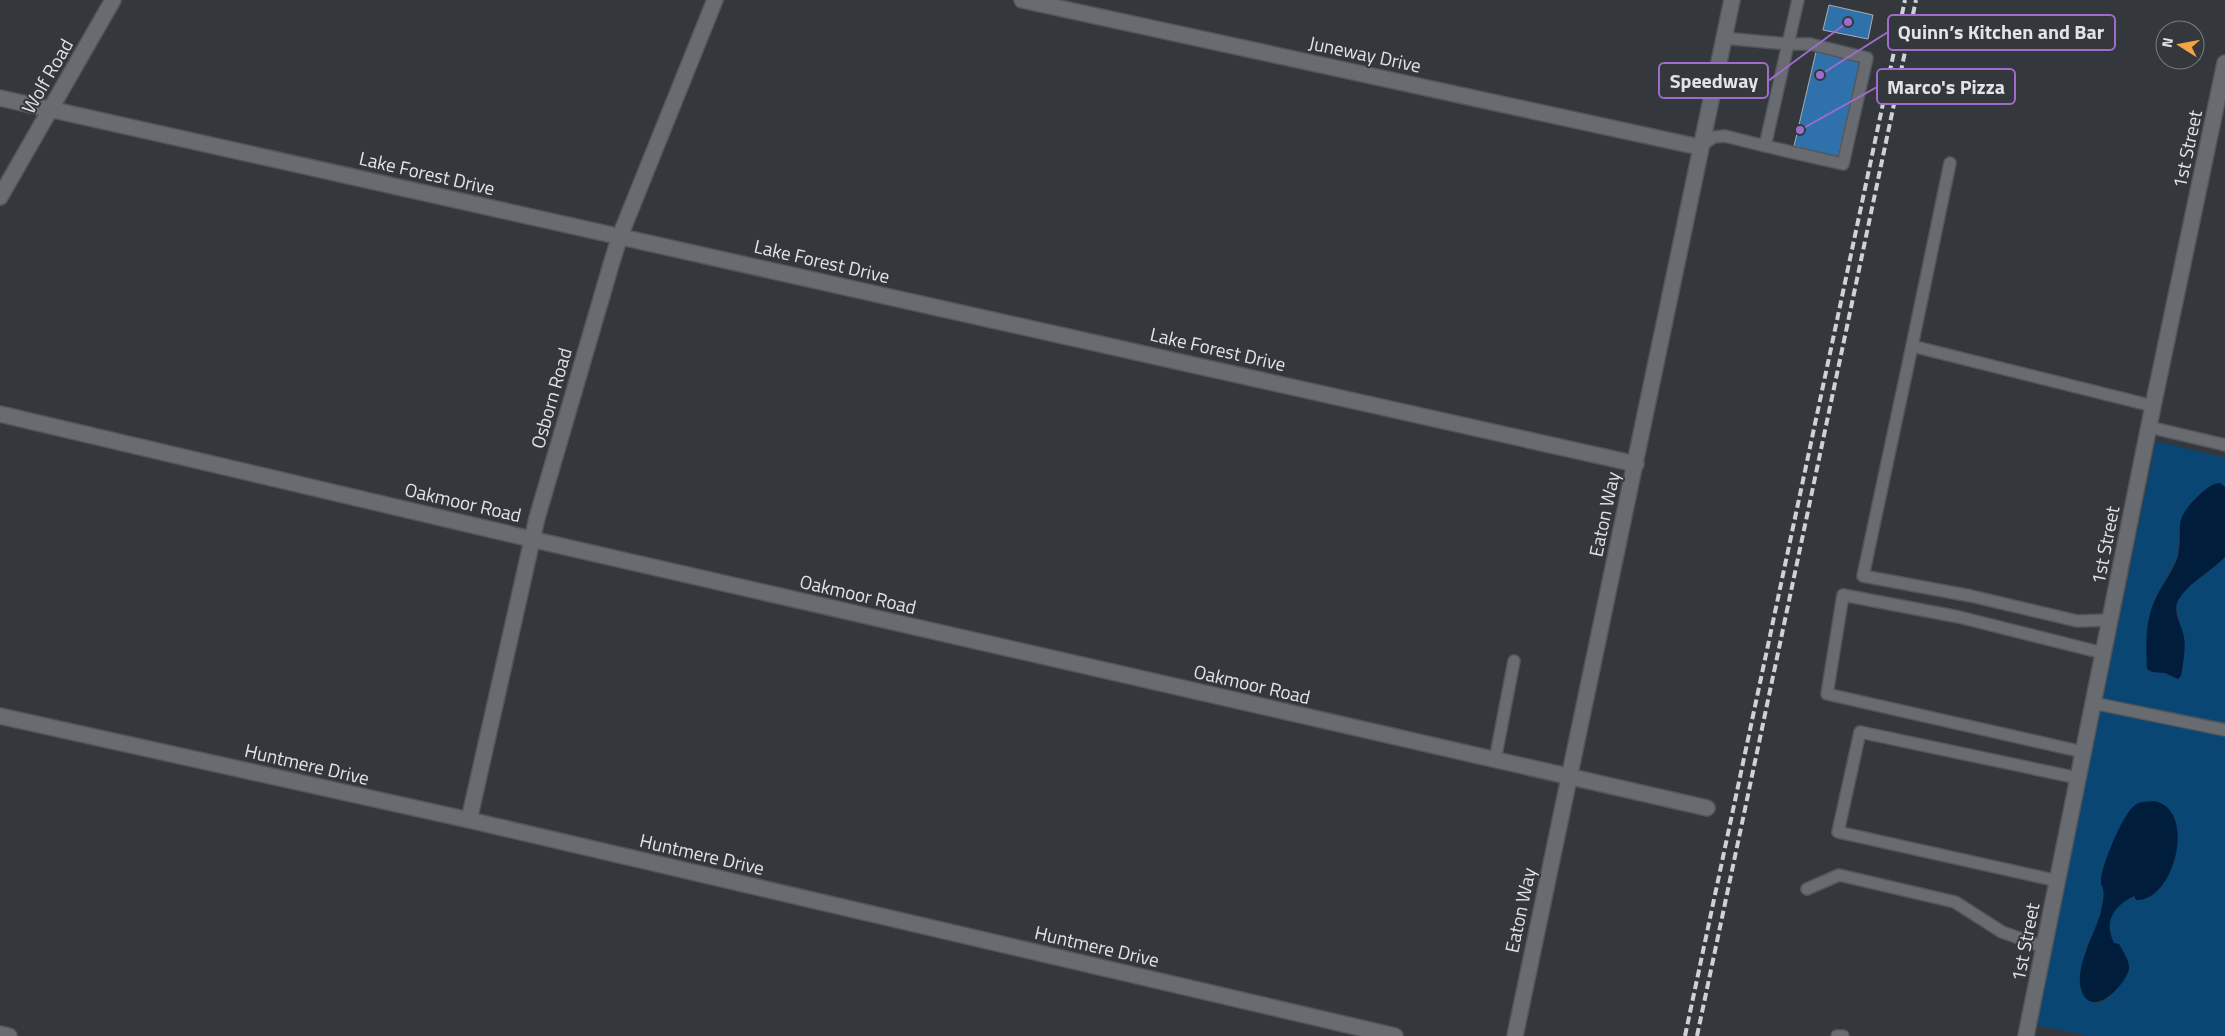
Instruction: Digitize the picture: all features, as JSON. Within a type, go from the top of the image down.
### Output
[{"type":"street","name":"Wolf Road","points":[[0,197],[113,0]]},
{"type":"street","name":"Osborn Road","points":[[469,820],[537,518],[620,236],[715,0]]},
{"type":"street","name":"Juneway Drive","points":[[1022,0],[1700,147]]},
{"type":"street","name":"Eaton Way","points":[[1515,1036],[1732,0]]},
{"type":"street","name":"1st Street","points":[[2026,1036],[2153,406],[2225,63]]},
{"type":"street","name":"Lake Forest Drive","points":[[0,98],[1636,464]]},
{"type":"street","name":"Oakmoor Road","points":[[0,414],[532,539],[1707,808]]},
{"type":"street","name":"Huntmere Drive","points":[[0,716],[469,820],[1395,1036]]},
{"type":"street","points":[[0,1034],[9,1036]]},
{"type":"lane","points":[[1765,146],[1798,0]]},
{"type":"lane","points":[[1700,147],[1714,138],[1725,136],[1843,164],[1867,58],[1810,44],[1788,44],[1723,38]]},
{"type":"lane","points":[[1950,163],[1863,576],[1971,596],[2077,621],[2110,620]]},
{"type":"lane","points":[[1912,346],[2153,406]]},
{"type":"lane","points":[[2149,427],[2225,445]]},
{"type":"lane","points":[[2083,752],[1827,694],[1843,595],[1958,617],[2103,653]]},
{"type":"lane","points":[[1495,760],[1514,661]]},
{"type":"lane","points":[[2093,703],[2225,730]]},
{"type":"lane","points":[[2058,880],[1838,832],[1860,732],[2078,778]]},
{"type":"lane","points":[[1807,889],[1839,875],[1955,902],[2002,932],[2044,947]]},
{"type":"lane","points":[[1837,1036],[1843,1036]]},
{"type":"shaded area","points":[[2156,441],[2225,458],[2225,487],[2220,483],[2179,528],[2178,556],[2154,601],[2148,622],[2152,672],[2165,673],[2171,676],[2180,634],[2177,610],[2178,601],[2187,588],[2225,557],[2225,1036],[2088,1036],[2036,1025]],"holes":[[[2175,855],[2167,876],[2154,892],[2141,900],[2134,896],[2120,904],[2112,914],[2110,927],[2114,943],[2119,944],[2129,964],[2129,970],[2125,978],[2100,1003],[2085,997],[2080,978],[2087,945],[2096,928],[2104,890]]]},
{"type":"shaded area","points":[[2220,483],[2225,487],[2225,557],[2189,587],[2177,604],[2176,609],[2185,642],[2181,676],[2178,679],[2165,673],[2152,672],[2147,669],[2146,643],[2149,616],[2178,556],[2181,519],[2184,512],[2198,496],[2210,486]]},
{"type":"shaded area","points":[[2153,801],[2167,807],[2175,819],[2178,835],[2176,854],[2170,871],[2161,886],[2150,897],[2136,900],[2134,896],[2121,904],[2112,915],[2110,921],[2111,935],[2114,943],[2119,944],[2124,953],[2129,968],[2123,981],[2110,995],[2094,1002],[2087,1000],[2082,992],[2080,973],[2101,912],[2104,894],[2101,882],[2104,865],[2118,830],[2129,811],[2138,803]]},
{"type":"building","points":[[1829,5],[1873,15],[1868,39],[1823,30]]},
{"type":"building","points":[[1816,52],[1860,62],[1838,157],[1794,146]]},
{"type":"railway","points":[[1685,1036],[1905,0]]},
{"type":"railway","points":[[1697,1036],[1916,0]]},
{"type":"place","name":"Speedway","points":[[1848,22]]},
{"type":"place","name":"Quinn’s Kitchen and Bar","points":[[1820,75]]},
{"type":"place","name":"Marco's Pizza","points":[[1800,130]]}]
